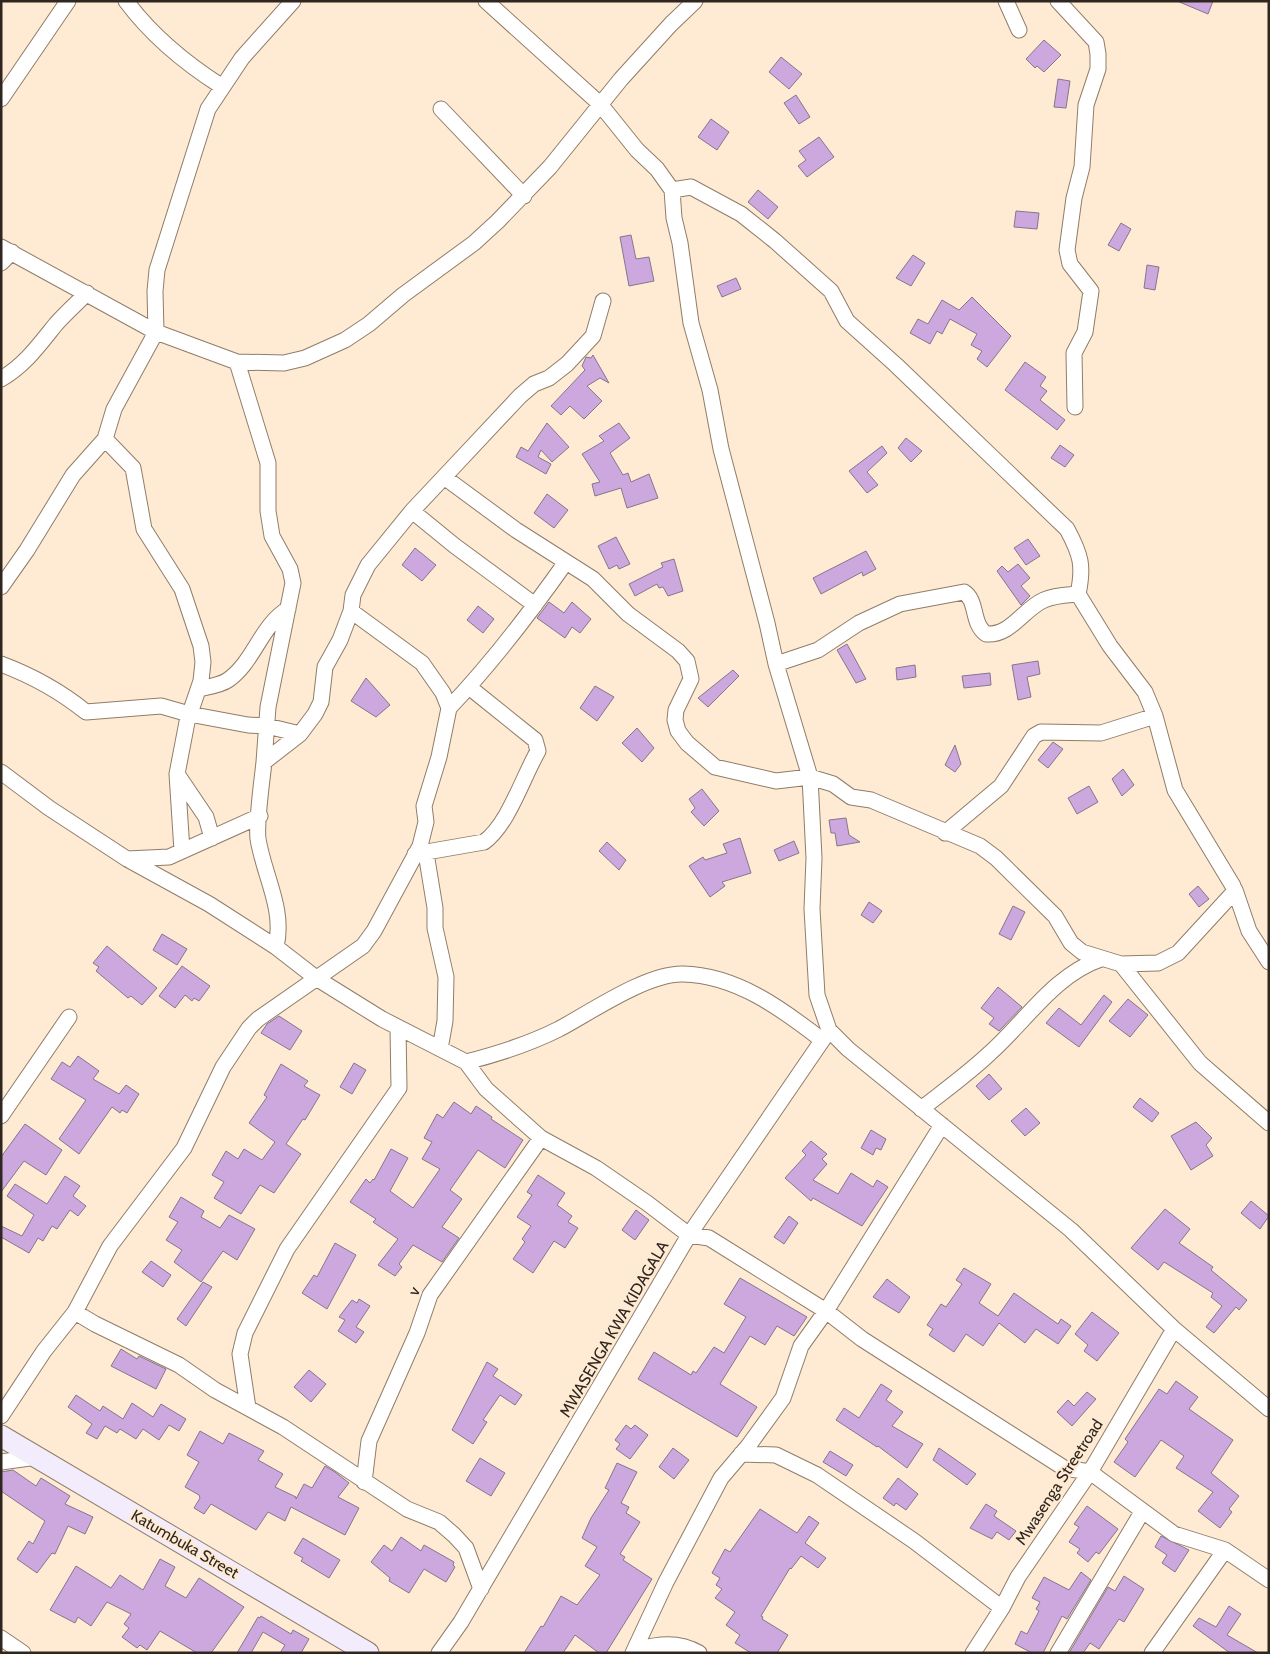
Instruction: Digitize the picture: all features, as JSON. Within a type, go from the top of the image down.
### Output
[{"type":"main road","name":"Katumbuka Street","points":[[1,1436],[368,1653]]},
{"type":"street","points":[[1,99],[68,1]]},
{"type":"street","points":[[126,1],[192,68],[221,86]]},
{"type":"street","points":[[1,587],[27,550],[73,475],[105,439],[114,409],[156,332],[155,292],[157,270],[208,109],[221,86],[242,58],[293,1]]},
{"type":"street","points":[[486,1],[600,104],[672,190],[674,218],[680,243],[691,323],[703,363],[721,449],[776,664],[810,777],[814,858],[812,910],[814,962],[817,995],[826,1035]]},
{"type":"street","points":[[1,263],[7,249],[156,332],[237,362],[284,363],[305,358],[346,340],[369,324],[402,295],[474,243],[524,196],[578,134],[600,104],[670,24],[695,1]]},
{"type":"street","points":[[1006,1],[1019,30]]},
{"type":"street","points":[[1058,1],[1096,42],[1098,54],[1098,69],[1086,105],[1082,167],[1074,198],[1067,250],[1070,264],[1092,291],[1085,332],[1074,353],[1075,407]]},
{"type":"street","points":[[441,109],[524,196]]},
{"type":"street","points":[[672,190],[692,187],[742,214],[812,273],[831,291],[847,321],[896,365],[1067,529],[1080,558],[1083,572],[1078,594],[1110,646],[1145,692],[1155,716],[1174,790],[1235,890],[1249,931],[1269,962]]},
{"type":"street","points":[[1,379],[15,371],[40,347],[57,323],[87,293]]},
{"type":"street","points":[[264,762],[300,734],[315,714],[321,702],[325,667],[340,640],[351,611],[353,596],[368,565],[412,511],[520,396],[534,384],[549,378],[567,364],[586,343],[598,324],[603,301]]},
{"type":"street","points":[[237,362],[268,462],[268,511],[272,536],[290,569],[293,582],[268,706],[258,837],[275,896],[279,934],[276,948]]},
{"type":"street","points":[[105,439],[133,468],[144,529],[182,589],[190,608],[203,654],[199,689],[189,714],[177,774],[182,851]]},
{"type":"street","points":[[444,477],[593,579],[628,614],[678,650],[687,662],[690,679],[676,710],[675,720],[678,732],[687,743],[720,769],[736,770],[776,781],[810,777],[832,784],[851,797],[871,800],[945,833],[980,846],[996,858],[1056,916],[1071,942],[1082,952],[1121,964],[1158,963],[1178,954],[1225,904],[1235,890]]},
{"type":"street","points":[[412,511],[455,546],[535,605]]},
{"type":"street","points":[[440,1050],[445,1021],[446,976],[435,928],[435,908],[420,846],[426,822],[424,806],[439,757],[449,708],[469,687],[535,605],[566,562]]},
{"type":"street","points":[[776,664],[818,650],[859,623],[900,604],[964,592],[971,600],[977,625],[986,634],[992,635],[1008,628],[1033,606],[1044,600],[1078,594]]},
{"type":"street","points":[[199,689],[227,681],[241,669],[274,621],[288,609]]},
{"type":"street","points":[[351,611],[422,663],[443,692],[449,708]]},
{"type":"street","points":[[1,664],[36,678],[86,712],[161,706],[189,714],[248,725],[266,726],[300,734]]},
{"type":"street","points":[[1,1416],[44,1351],[75,1312],[110,1246],[184,1148],[223,1067],[237,1045],[258,1019],[363,946],[421,854],[484,842],[491,837],[507,812],[538,751],[535,740],[469,687]]},
{"type":"street","points":[[945,833],[1001,786],[1034,736],[1041,732],[1101,733],[1155,716]]},
{"type":"street","points":[[1,772],[49,808],[127,859],[209,904],[276,948],[316,978],[398,1028],[466,1062],[486,1089],[541,1138],[596,1168],[689,1235],[709,1238],[826,1311],[862,1339],[1064,1468],[1090,1472],[1174,1534],[1225,1550],[1269,1580]]},
{"type":"street","points":[[177,774],[206,818],[212,838]]},
{"type":"street","points":[[127,859],[169,857],[260,816]]},
{"type":"street","points":[[922,1109],[990,1053],[1050,991],[1077,970],[1101,958]]},
{"type":"street","points":[[1121,964],[1200,1063],[1269,1122]]},
{"type":"street","points":[[466,1062],[508,1051],[558,1029],[618,995],[667,975],[683,974],[732,984],[746,990],[848,1049],[1071,1230],[1174,1329],[1269,1409]]},
{"type":"street","points":[[1,1116],[69,1017]]},
{"type":"street","points":[[248,1408],[240,1354],[245,1333],[287,1249],[399,1088],[398,1028]]},
{"type":"street","name":"MWASENGA KWA KIDAGALA","points":[[439,1653],[481,1589],[689,1235],[826,1035]]},
{"type":"street","points":[[634,1651],[710,1496],[721,1478],[783,1398],[798,1352],[826,1311],[942,1125]]},
{"type":"street","name":"v","points":[[364,1482],[369,1441],[417,1333],[430,1295],[541,1138]]},
{"type":"street","points":[[75,1312],[95,1324],[179,1365],[291,1432],[407,1509],[439,1522],[466,1548],[481,1589]]},
{"type":"street","name":"Mwasenga Streetroad","points":[[973,1653],[1002,1608],[1018,1577],[1090,1472],[1174,1329]]},
{"type":"street","points":[[741,1454],[776,1455],[817,1476],[914,1541],[1002,1608]]},
{"type":"street","points":[[1,1462],[38,1457]]},
{"type":"street","points":[[1058,1653],[1142,1512]]},
{"type":"street","points":[[1152,1653],[1225,1550]]},
{"type":"street","points":[[1,1638],[23,1653]]},
{"type":"street","points":[[634,1651],[660,1644],[680,1645],[699,1653]]},
{"type":"building","points":[[1177,1],[1213,1],[1208,14]]},
{"type":"building","points":[[1044,40],[1061,55],[1044,72],[1037,66],[1035,68],[1026,59]]},
{"type":"building","points":[[781,57],[802,74],[789,89],[769,72]]},
{"type":"building","points":[[1058,79],[1070,81],[1066,108],[1054,107]]},
{"type":"building","points":[[796,95],[810,117],[799,124],[784,103]]},
{"type":"building","points":[[711,119],[729,132],[717,150],[698,137]]},
{"type":"building","points":[[819,137],[834,157],[807,177],[798,166],[806,160],[799,151]]},
{"type":"building","points":[[758,190],[778,207],[768,219],[748,202]]},
{"type":"building","points":[[1016,211],[1039,213],[1037,229],[1014,227]]},
{"type":"building","points":[[1121,223],[1131,229],[1119,251],[1108,245]]},
{"type":"building","points":[[631,235],[636,259],[649,257],[654,281],[629,286],[620,237]]},
{"type":"building","points":[[913,255],[925,263],[911,286],[896,278]]},
{"type":"building","points":[[1147,265],[1159,267],[1155,290],[1144,288]]},
{"type":"building","points":[[736,278],[741,289],[722,297],[717,286]]},
{"type":"building","points":[[972,297],[1011,336],[987,367],[977,359],[982,351],[971,345],[977,334],[950,319],[942,334],[937,331],[930,344],[910,333],[918,319],[928,324],[942,300],[959,310]]},
{"type":"building","points":[[593,355],[609,383],[600,378],[587,386],[602,401],[584,419],[570,406],[561,415],[551,406],[585,370],[582,366],[586,357],[591,358]]},
{"type":"building","points":[[1025,362],[1046,377],[1040,386],[1047,391],[1040,400],[1065,420],[1057,430],[1005,390]]},
{"type":"building","points":[[547,423],[569,447],[552,462],[541,450],[538,457],[551,464],[546,474],[516,457],[521,447],[528,451]]},
{"type":"building","points":[[619,423],[630,438],[610,453],[623,475],[628,473],[631,482],[649,474],[658,498],[627,508],[621,488],[595,496],[592,484],[600,482],[582,454],[604,441],[599,436]]},
{"type":"building","points":[[906,438],[922,451],[911,462],[898,448]]},
{"type":"building","points":[[1060,445],[1074,455],[1065,467],[1051,458]]},
{"type":"building","points":[[882,446],[887,453],[867,472],[878,485],[867,493],[849,471]]},
{"type":"building","points":[[547,494],[568,510],[554,528],[534,513]]},
{"type":"building","points":[[616,537],[630,564],[619,569],[617,565],[609,569],[598,546]]},
{"type":"building","points":[[1028,539],[1040,556],[1026,565],[1014,548]]},
{"type":"building","points":[[415,548],[436,565],[422,581],[402,565]]},
{"type":"building","points":[[866,551],[876,569],[863,576],[862,572],[821,594],[813,578]]},
{"type":"building","points":[[674,559],[683,591],[668,596],[663,587],[659,588],[657,584],[635,596],[629,584],[663,567],[661,563]]},
{"type":"building","points":[[1018,564],[1030,578],[1021,586],[1030,596],[1021,605],[997,571],[1002,566],[1008,572]]},
{"type":"building","points":[[549,602],[564,613],[572,602],[591,619],[580,633],[572,627],[565,638],[537,618]]},
{"type":"building","points":[[478,606],[494,619],[483,633],[467,620]]},
{"type":"building","points":[[847,644],[866,679],[856,683],[837,650]]},
{"type":"building","points":[[1038,661],[1040,674],[1027,677],[1031,697],[1018,700],[1012,665]]},
{"type":"building","points":[[915,665],[916,677],[897,680],[896,668]]},
{"type":"building","points":[[733,670],[739,676],[708,707],[698,698]]},
{"type":"building","points":[[990,673],[991,685],[964,688],[962,676]]},
{"type":"building","points":[[366,678],[390,705],[376,717],[351,701]]},
{"type":"building","points":[[595,686],[614,697],[597,721],[580,708]]},
{"type":"building","points":[[637,728],[654,748],[642,762],[622,743]]},
{"type":"building","points":[[1053,742],[1063,749],[1048,768],[1038,760]]},
{"type":"building","points":[[955,745],[961,764],[955,772],[945,765]]},
{"type":"building","points":[[1123,769],[1134,785],[1122,796],[1112,779]]},
{"type":"building","points":[[1089,786],[1098,802],[1077,814],[1068,798]]},
{"type":"building","points":[[702,789],[719,811],[704,826],[691,812],[695,808],[689,799]]},
{"type":"building","points":[[846,818],[849,835],[860,842],[837,846],[835,833],[831,833],[829,820]]},
{"type":"building","points":[[740,838],[751,873],[722,882],[725,886],[710,897],[689,866],[703,857],[705,860],[727,853],[723,844]]},
{"type":"building","points":[[794,841],[799,853],[779,861],[774,850]]},
{"type":"building","points":[[607,842],[626,860],[619,870],[599,851]]},
{"type":"building","points":[[1198,886],[1209,899],[1199,907],[1189,894]]},
{"type":"building","points":[[869,902],[882,911],[873,923],[861,915]]},
{"type":"building","points":[[1013,906],[1025,912],[1011,940],[999,934]]},
{"type":"building","points":[[162,934],[187,949],[177,965],[153,950]]},
{"type":"building","points":[[107,946],[157,988],[142,1005],[131,996],[128,998],[96,971],[99,967],[93,963]]},
{"type":"building","points":[[182,966],[210,986],[199,1001],[194,998],[192,1001],[185,995],[175,1008],[159,996]]},
{"type":"building","points":[[998,987],[1022,1007],[999,1031],[989,1024],[994,1018],[981,1008]]},
{"type":"building","points":[[1104,995],[1112,1002],[1079,1047],[1046,1023],[1059,1008],[1081,1025]]},
{"type":"building","points":[[1128,999],[1148,1015],[1130,1037],[1109,1021]]},
{"type":"building","points":[[279,1016],[302,1031],[290,1050],[261,1033],[267,1024]]},
{"type":"building","points":[[78,1056],[99,1071],[93,1079],[119,1094],[126,1085],[139,1094],[127,1113],[122,1110],[120,1113],[112,1107],[79,1154],[59,1139],[86,1100],[51,1079],[62,1062],[70,1067]]},
{"type":"building","points":[[354,1063],[366,1070],[352,1094],[340,1087]]},
{"type":"building","points":[[281,1064],[308,1081],[304,1086],[320,1095],[305,1120],[303,1119],[286,1144],[301,1154],[274,1193],[260,1185],[241,1214],[214,1198],[224,1182],[212,1175],[226,1151],[238,1159],[244,1149],[262,1160],[275,1142],[249,1123],[267,1097],[264,1095]]},
{"type":"building","points":[[989,1074],[1002,1089],[989,1100],[976,1086]]},
{"type":"building","points":[[1140,1098],[1159,1113],[1152,1122],[1133,1107]]},
{"type":"building","points":[[454,1102],[471,1114],[476,1106],[492,1117],[491,1119],[523,1140],[505,1168],[478,1150],[450,1190],[462,1199],[442,1227],[459,1238],[442,1262],[413,1245],[399,1264],[402,1267],[395,1276],[378,1265],[398,1239],[373,1222],[376,1219],[350,1202],[366,1179],[370,1183],[374,1180],[391,1149],[408,1158],[390,1191],[413,1208],[440,1169],[422,1159],[432,1142],[424,1138],[437,1114],[443,1118]]},
{"type":"building","points":[[1026,1108],[1040,1123],[1025,1136],[1011,1121]]},
{"type":"building","points":[[1196,1122],[1212,1138],[1206,1145],[1213,1156],[1191,1170],[1171,1136]]},
{"type":"building","points":[[25,1124],[62,1150],[46,1175],[24,1161],[1,1192],[1,1157]]},
{"type":"building","points":[[871,1130],[886,1139],[881,1150],[876,1148],[873,1155],[861,1148]]},
{"type":"building","points":[[811,1141],[827,1154],[822,1159],[827,1164],[813,1180],[838,1194],[851,1173],[873,1187],[877,1180],[888,1187],[862,1226],[813,1198],[811,1201],[785,1178],[806,1155],[802,1151]]},
{"type":"building","points":[[538,1175],[565,1193],[557,1205],[572,1216],[568,1222],[578,1228],[565,1248],[554,1241],[533,1273],[513,1259],[525,1242],[522,1239],[531,1226],[517,1217],[532,1195],[527,1192]]},
{"type":"building","points":[[65,1176],[80,1186],[73,1196],[86,1206],[78,1216],[70,1210],[57,1229],[52,1226],[43,1241],[38,1238],[29,1253],[1,1237],[1,1226],[22,1236],[34,1215],[7,1196],[15,1184],[47,1204]]},
{"type":"building","points":[[181,1197],[204,1211],[201,1217],[220,1228],[229,1215],[255,1229],[237,1260],[223,1251],[201,1282],[174,1262],[182,1250],[166,1240],[178,1222],[169,1217]]},
{"type":"building","points":[[1251,1201],[1269,1216],[1260,1229],[1241,1213]]},
{"type":"building","points":[[1165,1209],[1190,1229],[1179,1243],[1213,1267],[1211,1270],[1247,1300],[1239,1310],[1236,1307],[1214,1333],[1206,1327],[1222,1306],[1211,1297],[1213,1293],[1164,1262],[1158,1270],[1131,1248]]},
{"type":"building","points":[[636,1210],[649,1220],[635,1240],[622,1230]]},
{"type":"building","points":[[789,1216],[798,1223],[784,1244],[774,1237]]},
{"type":"building","points":[[335,1243],[356,1255],[327,1309],[302,1293],[314,1275],[317,1277]]},
{"type":"building","points":[[151,1261],[171,1275],[163,1287],[142,1272]]},
{"type":"building","points":[[964,1268],[991,1284],[979,1303],[998,1316],[1014,1293],[1058,1324],[1061,1319],[1071,1326],[1058,1344],[1036,1329],[1025,1343],[999,1323],[983,1346],[966,1334],[954,1352],[929,1335],[933,1329],[927,1325],[941,1304],[946,1307],[962,1284],[956,1280]]},
{"type":"building","points":[[740,1278],[807,1317],[794,1336],[777,1326],[765,1345],[750,1336],[720,1384],[757,1407],[737,1437],[638,1379],[654,1352],[691,1375],[693,1371],[696,1373],[714,1347],[724,1353],[746,1317],[724,1304]]},
{"type":"building","points":[[887,1279],[910,1297],[899,1313],[873,1297]]},
{"type":"building","points":[[203,1282],[212,1287],[186,1326],[177,1319]]},
{"type":"building","points":[[359,1299],[370,1306],[356,1327],[364,1332],[356,1343],[338,1331],[345,1320],[339,1317],[352,1300],[357,1303]]},
{"type":"building","points":[[1092,1312],[1119,1333],[1097,1361],[1084,1351],[1088,1345],[1075,1334]]},
{"type":"building","points":[[121,1349],[137,1359],[139,1356],[166,1369],[156,1389],[111,1366]]},
{"type":"building","points":[[487,1362],[498,1369],[493,1376],[522,1395],[515,1405],[500,1395],[483,1420],[487,1422],[473,1444],[452,1430]]},
{"type":"building","points":[[309,1370],[326,1384],[311,1402],[294,1387]]},
{"type":"building","points":[[1176,1381],[1198,1397],[1189,1409],[1233,1440],[1211,1473],[1239,1496],[1229,1509],[1232,1512],[1220,1528],[1198,1511],[1213,1492],[1176,1468],[1184,1456],[1161,1440],[1135,1477],[1114,1462],[1128,1442],[1125,1439],[1159,1389],[1167,1394]]},
{"type":"building","points":[[881,1384],[892,1391],[886,1400],[903,1412],[892,1426],[923,1444],[907,1468],[878,1446],[836,1420],[844,1408],[859,1418]]},
{"type":"building","points":[[1087,1392],[1096,1399],[1072,1426],[1057,1412],[1068,1400],[1074,1406]]},
{"type":"building","points":[[76,1395],[100,1411],[103,1406],[123,1419],[132,1403],[153,1417],[161,1404],[186,1419],[179,1431],[169,1425],[159,1440],[143,1429],[136,1439],[120,1429],[117,1433],[105,1426],[97,1439],[86,1433],[92,1424],[68,1407]]},
{"type":"building","points":[[626,1425],[631,1429],[635,1425],[648,1435],[630,1459],[616,1449],[620,1444],[615,1440]]},
{"type":"building","points":[[200,1431],[223,1444],[229,1433],[264,1451],[258,1460],[283,1474],[275,1487],[296,1497],[296,1499],[304,1484],[312,1488],[325,1466],[335,1472],[349,1483],[338,1497],[359,1508],[345,1535],[291,1507],[285,1521],[268,1512],[256,1530],[211,1504],[204,1514],[194,1508],[200,1498],[199,1495],[185,1487],[199,1462],[187,1455]]},
{"type":"building","points":[[673,1448],[689,1460],[674,1479],[659,1467]]},
{"type":"building","points":[[939,1448],[976,1474],[967,1485],[933,1460]]},
{"type":"building","points":[[830,1451],[853,1465],[846,1476],[823,1462]]},
{"type":"building","points":[[480,1458],[505,1473],[491,1496],[466,1481]]},
{"type":"building","points":[[617,1463],[637,1472],[621,1503],[629,1507],[626,1513],[640,1522],[620,1554],[625,1557],[623,1560],[652,1579],[606,1653],[599,1653],[575,1635],[563,1653],[524,1653],[541,1626],[543,1627],[561,1596],[577,1605],[600,1575],[585,1566],[597,1547],[582,1538],[591,1518],[609,1490],[605,1488]]},
{"type":"building","points":[[13,1470],[36,1486],[41,1478],[70,1496],[65,1504],[93,1517],[85,1534],[68,1526],[55,1554],[52,1553],[37,1573],[17,1559],[29,1541],[33,1544],[45,1521],[1,1491],[1,1472]]},
{"type":"building","points":[[898,1478],[918,1494],[906,1510],[896,1503],[894,1506],[883,1498]]},
{"type":"building","points":[[986,1504],[997,1511],[994,1516],[1016,1531],[1009,1540],[997,1532],[992,1539],[970,1528]]},
{"type":"building","points":[[1087,1506],[1118,1529],[1099,1554],[1096,1552],[1088,1562],[1077,1553],[1080,1549],[1069,1542],[1079,1527],[1074,1524]]},
{"type":"building","points":[[760,1509],[797,1533],[809,1516],[819,1523],[805,1543],[826,1558],[818,1568],[801,1556],[790,1568],[761,1616],[763,1617],[762,1619],[788,1635],[777,1653],[751,1653],[735,1643],[740,1635],[726,1625],[735,1612],[715,1598],[722,1589],[716,1585],[720,1578],[712,1573],[725,1549],[730,1552]]},
{"type":"building","points":[[1161,1536],[1189,1550],[1175,1572],[1162,1563],[1167,1555],[1155,1547]]},
{"type":"building","points":[[401,1537],[421,1551],[424,1545],[454,1562],[453,1565],[455,1567],[446,1582],[424,1569],[409,1593],[389,1581],[390,1578],[371,1562],[384,1545],[392,1551]]},
{"type":"building","points":[[303,1538],[340,1560],[329,1578],[301,1561],[303,1558],[294,1553]]},
{"type":"building","points":[[160,1559],[175,1567],[165,1586],[186,1598],[199,1578],[244,1607],[211,1653],[197,1653],[160,1631],[147,1650],[140,1645],[137,1648],[122,1637],[129,1628],[124,1624],[131,1614],[107,1602],[91,1626],[78,1617],[75,1623],[50,1610],[76,1566],[111,1588],[120,1575],[143,1590]]},
{"type":"building","points":[[1081,1572],[1091,1580],[1067,1619],[1062,1616],[1043,1653],[1032,1653],[1015,1644],[1021,1631],[1027,1634],[1039,1611],[1036,1609],[1040,1602],[1032,1598],[1044,1577],[1069,1590]]},
{"type":"building","points":[[1124,1576],[1144,1589],[1124,1622],[1119,1619],[1099,1649],[1090,1643],[1083,1653],[1069,1653],[1108,1587],[1115,1591]]},
{"type":"building","points":[[1229,1606],[1241,1614],[1227,1635],[1258,1653],[1230,1653],[1193,1626],[1199,1618],[1216,1627]]},
{"type":"building","points":[[261,1616],[291,1634],[293,1630],[309,1639],[301,1653],[280,1653],[285,1645],[263,1632],[251,1653],[237,1653],[258,1617],[260,1618]]}]
